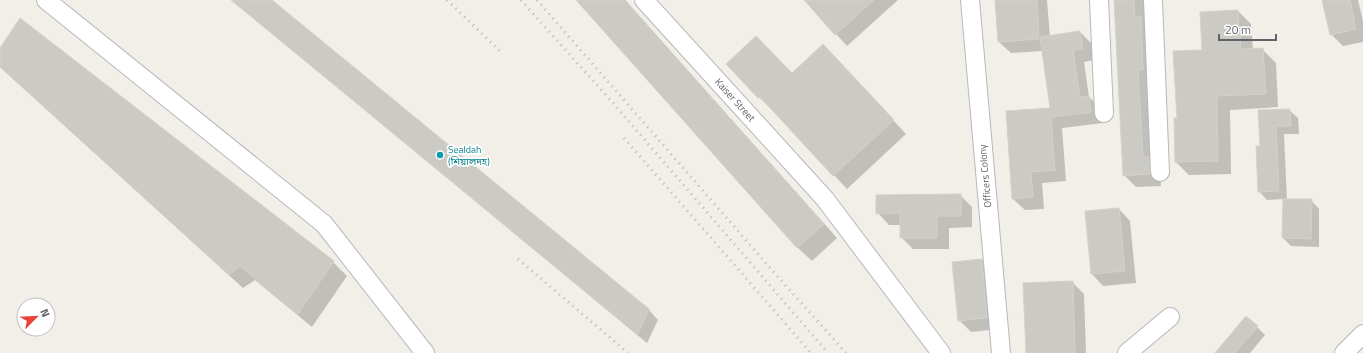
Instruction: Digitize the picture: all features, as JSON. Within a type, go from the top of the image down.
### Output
[{"type":"street","points":[[46,0],[324,224],[425,353]]},
{"type":"street","name":"Kaiser Street","points":[[644,0],[825,200],[941,353]]},
{"type":"street","name":"Officers Colony","points":[[970,0],[1001,353]]},
{"type":"street","points":[[1099,0],[1104,113]]},
{"type":"street","points":[[1153,0],[1160,172]]},
{"type":"street","points":[[1127,353],[1170,317]]},
{"type":"street","points":[[1344,353],[1363,334]]},
{"type":"building","name":"Sealdah (শিয়ালদহ)","points":[[231,0],[272,0],[649,309],[638,334]]},
{"type":"building","points":[[576,0],[625,0],[824,224],[797,248]]},
{"type":"building","points":[[804,0],[874,0],[835,35]]},
{"type":"building","points":[[995,0],[1037,0],[1039,39],[998,42]]},
{"type":"building","points":[[1114,0],[1134,0],[1135,17],[1141,17],[1143,70],[1138,70],[1143,157],[1149,157],[1150,174],[1123,176]]},
{"type":"building","points":[[1322,0],[1350,0],[1356,29],[1330,35]]},
{"type":"building","points":[[1238,10],[1241,49],[1263,48],[1266,94],[1217,96],[1218,161],[1175,162],[1174,118],[1177,118],[1173,51],[1202,50],[1200,12]]},
{"type":"building","points":[[20,18],[334,261],[298,314],[240,266],[229,275],[0,67],[0,48]]},
{"type":"building","points":[[1080,31],[1083,49],[1073,50],[1080,97],[1089,96],[1091,112],[1051,117],[1055,170],[1031,172],[1033,197],[1012,199],[1006,111],[1050,108],[1040,37]]},
{"type":"building","points":[[756,36],[792,73],[823,44],[894,120],[833,176],[760,97],[758,98],[726,64]]},
{"type":"building","points":[[1290,109],[1291,126],[1276,126],[1279,191],[1258,192],[1256,146],[1260,146],[1258,110]]},
{"type":"building","points":[[961,194],[961,216],[937,216],[937,238],[900,238],[900,213],[876,214],[876,195]]},
{"type":"building","points":[[1283,199],[1312,199],[1311,239],[1282,238]]},
{"type":"building","points":[[1119,208],[1125,271],[1091,274],[1085,211]]},
{"type":"building","points":[[982,259],[987,318],[958,321],[952,262]]},
{"type":"building","points":[[1073,281],[1075,353],[1026,353],[1023,283]]},
{"type":"building","points":[[1246,316],[1258,326],[1235,353],[1215,353]]},
{"type":"railway","points":[[447,0],[503,54]]},
{"type":"railway","points":[[521,0],[613,103],[828,353]]},
{"type":"railway","points":[[537,0],[846,353]]},
{"type":"railway","points":[[624,138],[811,353]]},
{"type":"railway","points":[[518,259],[628,353]]},
{"type":"place","name":"Sealdah (শিয়ালদহ)","points":[[440,155]]}]
